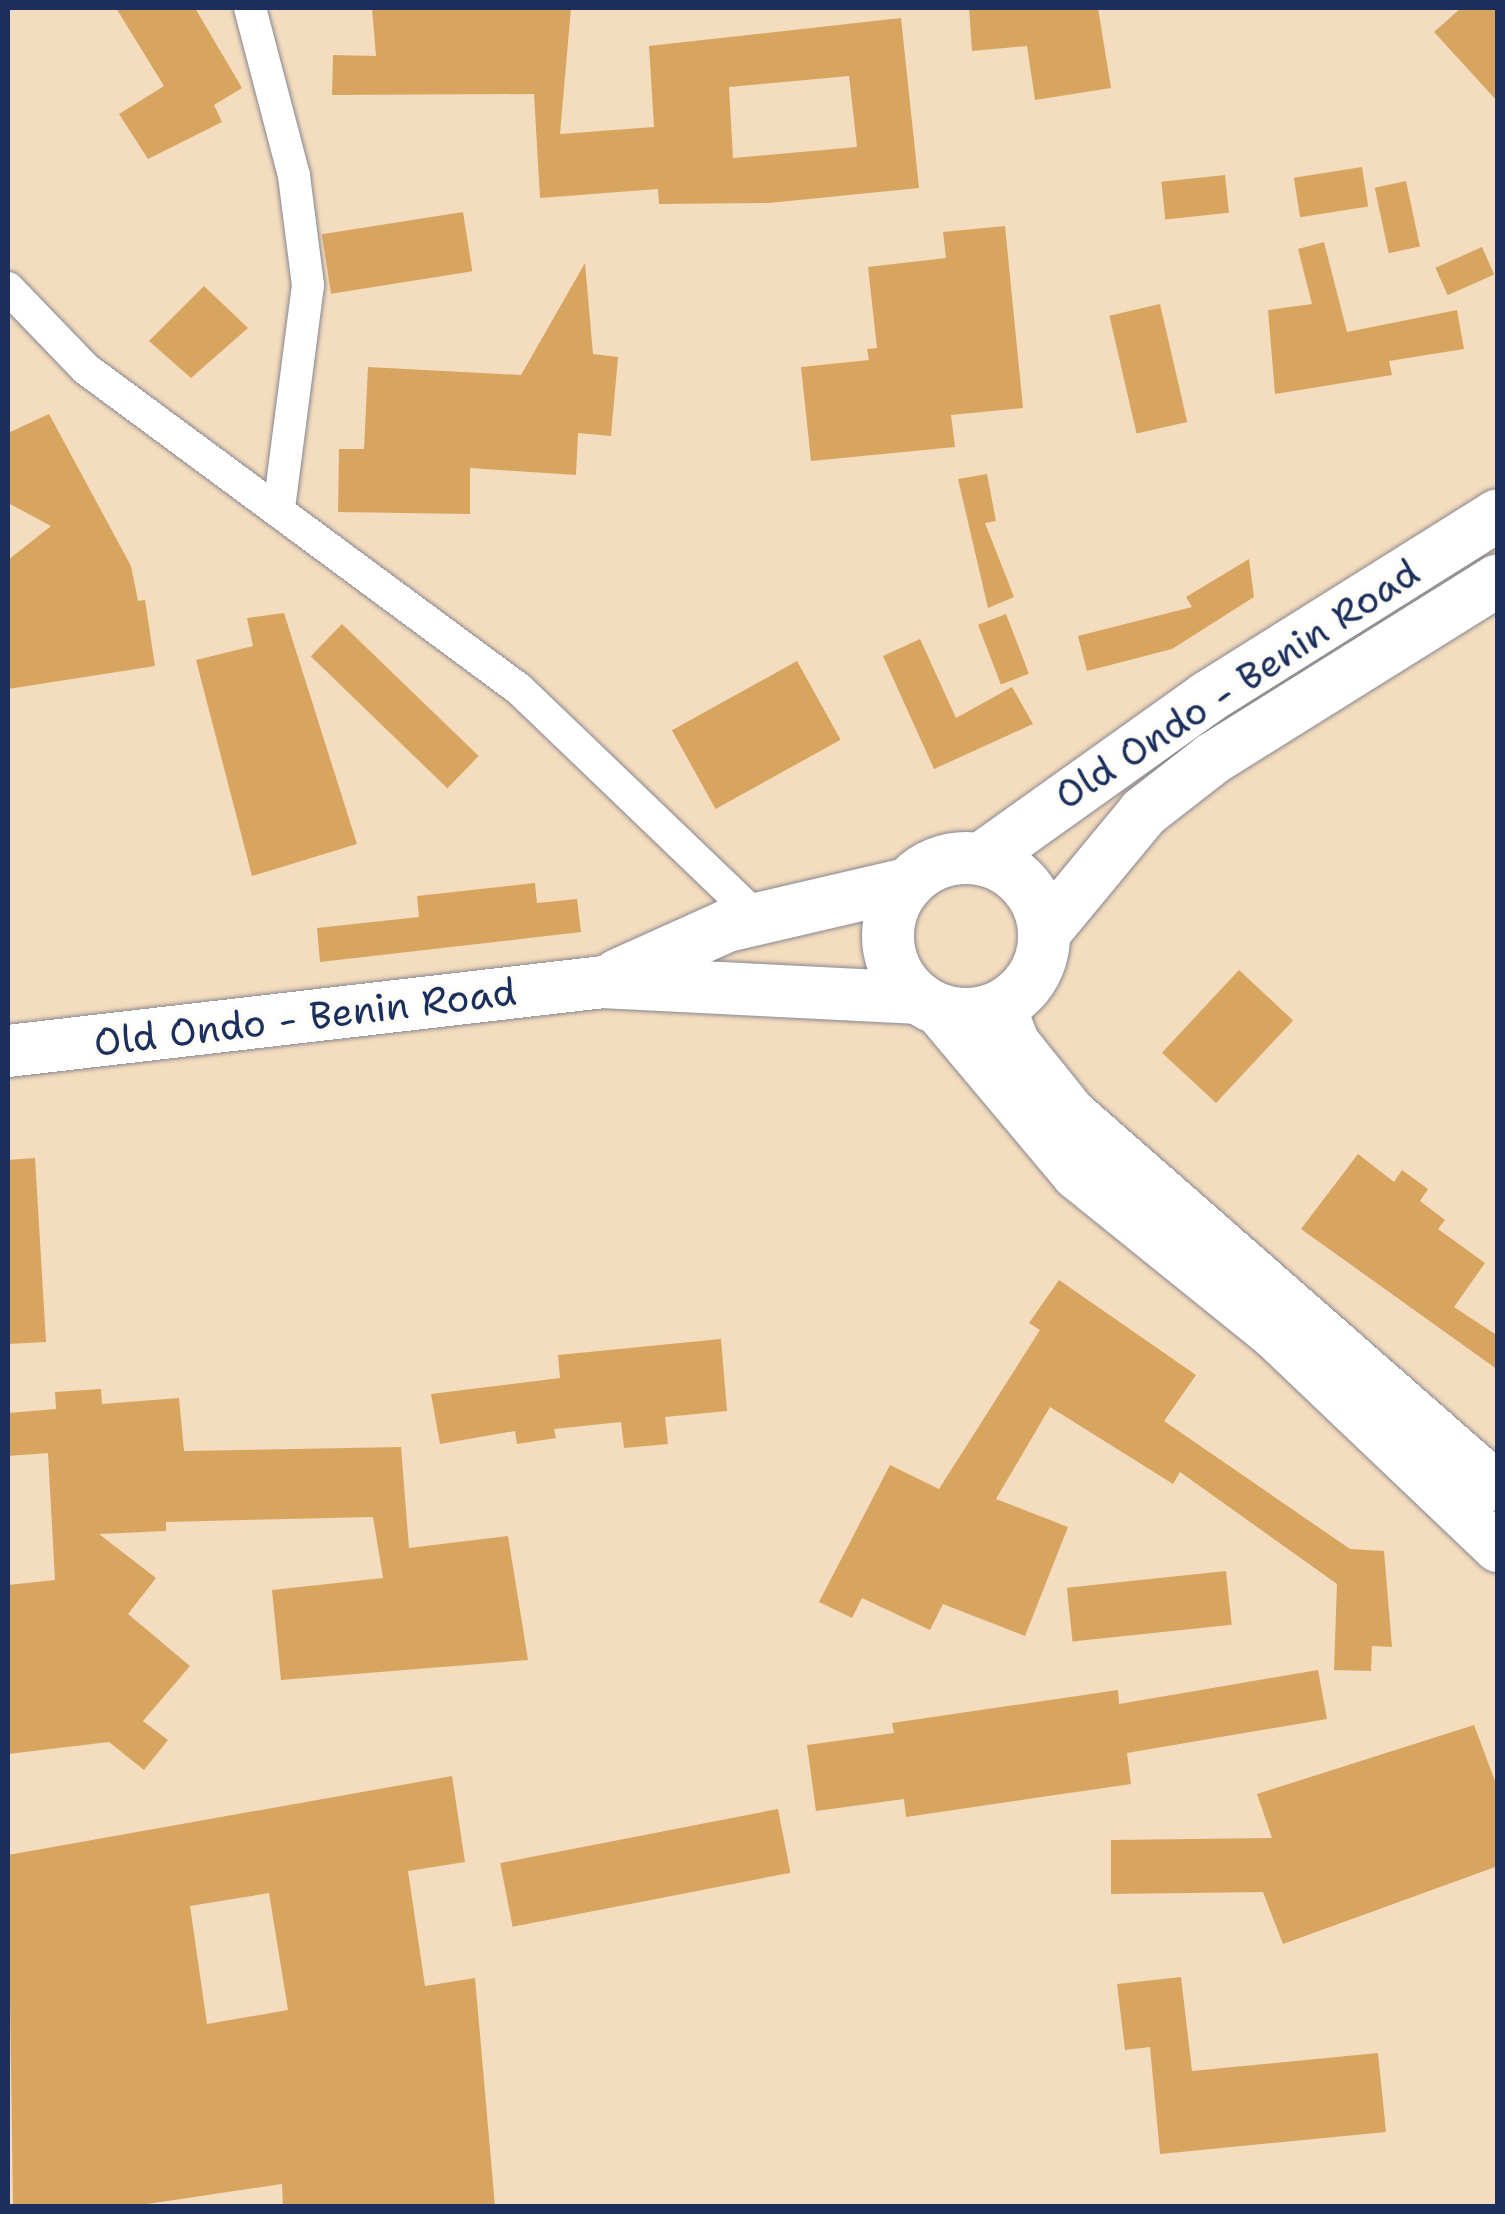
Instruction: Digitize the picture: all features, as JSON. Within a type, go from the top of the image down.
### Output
[{"type":"main road","name":"Old Ondo - Benin Road","points":[[603,982],[758,918],[907,884],[940,862],[980,859],[1208,696],[1498,515]]},
{"type":"main road","name":"Old Ondo - Benin Road","points":[[8,1052],[603,982],[1001,1005],[1034,974],[1044,933],[1144,812],[1212,759],[1498,580]]},
{"type":"main road","points":[[980,859],[1026,885],[1044,933]]},
{"type":"main road","points":[[907,884],[888,931],[900,979],[927,1003]]},
{"type":"street","points":[[250,8],[294,176],[308,285],[278,508]]},
{"type":"street","points":[[8,288],[86,369],[519,690],[758,918]]},
{"type":"street","points":[[927,1003],[1077,1176],[1274,1335],[1498,1548]]},
{"type":"street","points":[[1001,1005],[1016,1042],[1072,1113],[1497,1482]]},
{"type":"building","points":[[116,8],[195,8],[242,88],[214,105],[222,122],[148,159],[119,114],[164,86]]},
{"type":"building","points":[[372,8],[571,8],[560,134],[654,127],[649,46],[901,18],[919,188],[769,203],[659,204],[658,189],[540,198],[534,94],[332,95],[333,55],[376,56]],"holes":[[[849,76],[857,147],[733,158],[729,87]]]},
{"type":"building","points":[[969,8],[1098,8],[1111,88],[1035,100],[1027,46],[972,51]]},
{"type":"building","points":[[1461,8],[1498,8],[1498,102],[1434,32]]},
{"type":"building","points":[[1362,167],[1368,207],[1300,217],[1294,178]]},
{"type":"building","points":[[1225,175],[1229,213],[1165,219],[1161,182]]},
{"type":"building","points":[[1406,181],[1420,247],[1389,253],[1375,188]]},
{"type":"building","points":[[463,212],[472,271],[331,294],[322,234]]},
{"type":"building","points":[[1005,226],[1023,408],[951,415],[955,447],[811,461],[801,367],[869,360],[867,349],[877,348],[868,267],[946,258],[943,232]]},
{"type":"building","points":[[1324,242],[1347,332],[1457,310],[1464,349],[1389,361],[1392,375],[1275,394],[1268,310],[1312,304],[1298,249]]},
{"type":"building","points":[[1482,247],[1494,274],[1448,295],[1435,268]]},
{"type":"building","points":[[585,263],[593,354],[618,357],[611,436],[578,433],[576,475],[470,468],[470,514],[338,512],[339,449],[364,449],[368,367],[521,375]]},
{"type":"building","points":[[204,286],[248,328],[191,378],[149,341]]},
{"type":"building","points":[[1160,304],[1187,422],[1137,434],[1109,316]]},
{"type":"building","points":[[49,414],[131,566],[138,601],[145,600],[155,666],[8,689],[8,560],[51,526],[8,503],[8,433]]},
{"type":"building","points":[[987,474],[996,521],[985,523],[1014,597],[988,608],[958,479]]},
{"type":"building","points":[[1249,559],[1254,597],[1172,649],[1087,671],[1078,636],[1192,607],[1186,597]]},
{"type":"building","points":[[284,613],[357,844],[252,876],[196,660],[253,646],[247,618]]},
{"type":"building","points":[[1006,614],[1029,674],[1001,685],[978,625]]},
{"type":"building","points":[[342,624],[479,756],[447,788],[311,656]]},
{"type":"building","points":[[920,639],[956,718],[1012,687],[1033,724],[934,769],[883,656]]},
{"type":"building","points":[[797,661],[841,740],[716,809],[672,730]]},
{"type":"building","points":[[535,883],[537,903],[577,899],[581,932],[320,962],[317,928],[419,917],[417,896]]},
{"type":"building","points":[[1239,970],[1293,1020],[1216,1103],[1162,1053]]},
{"type":"building","points":[[1358,1154],[1394,1182],[1402,1170],[1428,1189],[1420,1201],[1445,1220],[1438,1229],[1485,1263],[1454,1307],[1498,1336],[1498,1370],[1301,1229]]},
{"type":"building","points":[[35,1158],[46,1342],[8,1344],[8,1160]]},
{"type":"building","points":[[1059,1280],[1196,1375],[1164,1421],[1350,1549],[1384,1551],[1392,1647],[1372,1646],[1371,1671],[1334,1670],[1337,1584],[1180,1472],[1173,1484],[1050,1407],[996,1499],[1068,1527],[1025,1636],[943,1604],[930,1630],[862,1598],[852,1618],[819,1602],[890,1465],[939,1489],[1040,1330],[1029,1323]]},
{"type":"building","points":[[721,1339],[727,1411],[665,1417],[668,1444],[624,1448],[621,1422],[554,1429],[556,1438],[517,1444],[515,1431],[440,1444],[431,1394],[560,1378],[558,1355]]},
{"type":"building","points":[[101,1389],[102,1404],[179,1398],[184,1451],[401,1447],[409,1548],[508,1536],[528,1660],[281,1680],[272,1590],[383,1578],[373,1517],[166,1522],[166,1531],[99,1534],[156,1578],[128,1614],[190,1666],[143,1721],[168,1740],[144,1770],[109,1742],[8,1754],[8,1585],[55,1580],[48,1453],[8,1456],[8,1413],[56,1409],[55,1392]]},
{"type":"building","points":[[1226,1571],[1232,1625],[1073,1641],[1067,1588]]},
{"type":"building","points":[[1318,1670],[1327,1719],[1127,1753],[1131,1784],[906,1817],[904,1799],[816,1811],[807,1745],[894,1733],[892,1723],[1118,1690],[1119,1704]]},
{"type":"building","points":[[1474,1725],[1498,1789],[1498,1866],[1283,1944],[1263,1892],[1111,1894],[1111,1840],[1272,1838],[1257,1794]]},
{"type":"building","points":[[452,1776],[465,1862],[408,1871],[425,1986],[475,1978],[495,2206],[283,2206],[282,2184],[134,2206],[13,2206],[8,1855]],"holes":[[[269,1893],[288,2010],[207,2024],[190,1906]]]},
{"type":"building","points":[[778,1809],[790,1873],[513,1927],[500,1863]]},
{"type":"building","points":[[1181,1977],[1192,2071],[1378,2053],[1386,2132],[1160,2154],[1150,2047],[1125,2050],[1117,1984]]}]
